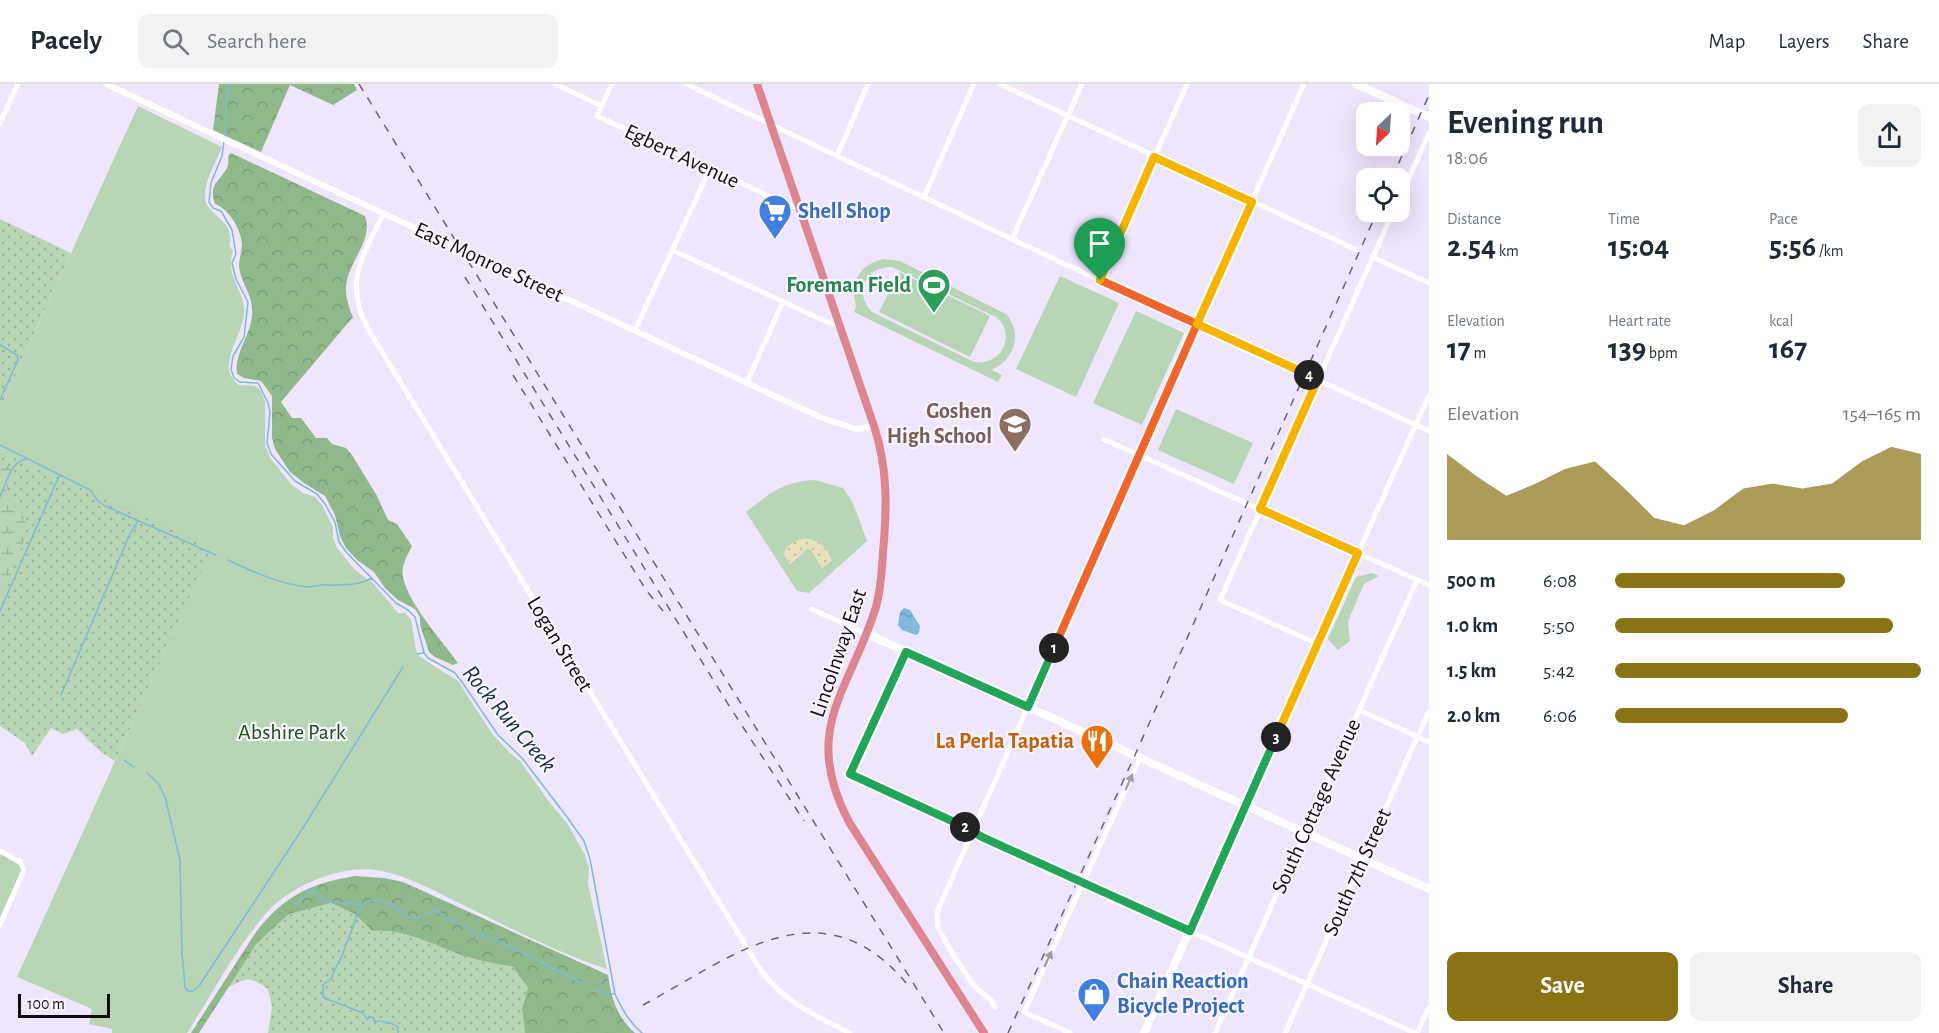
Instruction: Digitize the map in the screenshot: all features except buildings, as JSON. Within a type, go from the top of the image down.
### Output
[{"type":"highway","name":"Lincolnway East","points":[[757,84],[874,426],[885,465],[885,531],[878,596],[838,696],[831,722],[829,756],[835,790],[849,822],[984,1033]]},
{"type":"main road","points":[[1356,84],[1429,117]]},
{"type":"main road","points":[[865,633],[1429,889]]},
{"type":"main road","points":[[1144,1033],[1245,805]]},
{"type":"street","points":[[0,123],[18,84]]},
{"type":"street","name":"East Monroe Street","points":[[106,84],[838,424],[856,429],[874,426]]},
{"type":"street","name":"Egbert Avenue","points":[[555,84],[602,106],[597,116],[788,205],[800,208]]},
{"type":"street","points":[[602,106],[612,84]]},
{"type":"street","points":[[686,84],[1100,280],[1429,430]]},
{"type":"street","points":[[837,156],[868,84]]},
{"type":"street","points":[[924,197],[974,84]]},
{"type":"street","points":[[1000,84],[1355,249]]},
{"type":"street","points":[[1012,239],[1082,84]]},
{"type":"street","points":[[1100,280],[1187,84]]},
{"type":"street","points":[[995,1006],[974,986],[954,956],[938,928],[936,916],[1304,84]]},
{"type":"street","points":[[1410,176],[1429,133]]},
{"type":"street","points":[[635,330],[710,169]]},
{"type":"street","name":"Logan Street","points":[[384,213],[360,265],[356,281],[356,302],[368,329],[769,983],[784,997],[804,1010],[850,1033]]},
{"type":"street","points":[[1318,644],[1220,600],[1388,222]]},
{"type":"street","points":[[672,250],[829,323],[838,324]]},
{"type":"street","points":[[1372,257],[1429,283]]},
{"type":"street","points":[[747,382],[783,302]]},
{"type":"street","points":[[1245,805],[1429,396]]},
{"type":"street","points":[[1103,439],[1429,585]]},
{"type":"street","name":"South Cottage Avenue","points":[[1215,1033],[1417,580]]},
{"type":"street","points":[[811,609],[865,633]]},
{"type":"street","points":[[906,652],[850,774],[1083,883],[1416,1033],[1429,1007]]},
{"type":"street","points":[[1359,710],[1429,742]]},
{"type":"street","name":"South 7th Street","points":[[1285,1033],[1429,711]]},
{"type":"street","points":[[1070,1033],[1024,1012],[1140,758]]},
{"type":"street","points":[[0,851],[20,862],[24,870],[0,925]]},
{"type":"green space","points":[[219,84],[354,84],[357,90],[333,105],[290,85],[261,152],[213,130]]},
{"type":"green space","name":"Abshire Park","points":[[138,106],[222,147],[208,178],[205,198],[210,209],[229,230],[229,246],[233,251],[231,269],[244,307],[242,324],[229,361],[232,378],[239,385],[255,386],[261,391],[265,402],[265,446],[270,458],[291,484],[303,493],[315,497],[322,505],[333,527],[333,537],[337,548],[355,570],[374,584],[398,613],[405,613],[411,619],[416,650],[420,657],[458,681],[493,735],[520,761],[567,823],[589,867],[588,884],[607,969],[553,948],[411,880],[388,872],[362,869],[333,874],[303,885],[268,911],[225,970],[187,1033],[112,1033],[112,1029],[89,1024],[92,1009],[17,977],[212,548],[0,451],[0,409]]},
{"type":"green space","points":[[231,153],[365,216],[367,224],[364,241],[346,285],[347,299],[353,317],[281,402],[292,418],[301,418],[316,438],[327,438],[332,444],[346,448],[352,455],[377,496],[388,520],[397,524],[412,546],[403,568],[403,577],[411,598],[458,663],[453,665],[429,652],[420,625],[420,617],[415,609],[398,600],[385,588],[374,572],[357,560],[346,548],[340,536],[335,515],[325,496],[290,472],[275,449],[272,438],[272,396],[261,381],[244,378],[237,374],[238,359],[251,324],[252,304],[239,268],[242,244],[239,232],[225,210],[215,204],[213,197],[215,184],[227,168]]},
{"type":"green space","points":[[0,219],[71,253],[0,409]]},
{"type":"green space","points":[[884,259],[900,261],[1006,314],[1014,330],[1015,338],[1011,353],[992,370],[1002,375],[998,382],[854,312],[856,281],[862,270]],"holes":[[[892,267],[996,317],[1005,332],[1006,340],[1003,348],[992,359],[974,362],[872,312],[866,305],[863,289],[865,282],[875,271]]]},
{"type":"green space","name":"Foreman Field","points":[[899,272],[990,316],[970,357],[879,312]]},
{"type":"green space","points":[[1060,276],[1119,303],[1076,397],[1016,369]]},
{"type":"green space","points":[[1136,311],[1184,333],[1142,425],[1093,403]]},
{"type":"green space","points":[[1176,409],[1253,443],[1234,484],[1158,450]]},
{"type":"green space","points":[[0,451],[213,547],[115,761],[101,752],[77,729],[63,734],[51,728],[32,756],[25,743],[0,726]]},
{"type":"green space","points":[[0,462],[10,468],[14,474],[4,495],[26,517],[25,538],[0,601]]},
{"type":"green space","points":[[815,480],[843,488],[853,503],[867,541],[809,593],[797,591],[746,512],[777,490],[803,481]],"holes":[[[797,541],[818,542],[825,548],[832,561],[822,568],[811,550],[807,549],[790,564],[784,555],[785,551]]]},
{"type":"green space","points":[[1372,573],[1379,576],[1364,584],[1348,621],[1350,641],[1338,650],[1328,639],[1356,577]]},
{"type":"green space","points":[[0,853],[22,869],[0,917]]},
{"type":"green space","points":[[355,876],[403,882],[608,975],[616,1007],[635,1033],[525,1033],[522,1009],[528,988],[513,967],[471,958],[410,936],[372,931],[355,914],[331,903],[289,914],[257,943],[199,1033],[191,1033],[256,932],[277,909],[312,887]]},
{"type":"green space","points":[[331,903],[355,914],[372,931],[410,936],[471,958],[513,967],[528,988],[522,1009],[525,1033],[268,1033],[272,1007],[268,989],[252,980],[239,982],[227,988],[257,943],[289,914]]},
{"type":"sand","points":[[800,539],[816,541],[824,547],[832,561],[822,569],[811,550],[807,549],[792,560],[791,564],[784,555],[786,549]]},
{"type":"water","points":[[904,608],[910,610],[920,626],[919,633],[916,635],[902,630],[898,625],[900,612]]},
{"type":"waterway","name":"Rock Run Creek","points":[[225,137],[230,84]]},
{"type":"waterway","name":"Rock Run Creek","points":[[224,141],[222,156],[211,183],[209,202],[213,208],[221,211],[232,230],[236,254],[232,263],[236,279],[248,302],[244,337],[233,356],[231,369],[234,378],[240,382],[258,383],[268,403],[270,412],[267,443],[271,454],[295,481],[317,494],[335,522],[339,542],[347,553],[396,603],[415,617],[424,653],[428,658],[455,673],[498,735],[522,758],[584,841],[590,859],[615,994],[626,1015],[642,1033]]},
{"type":"waterway","points":[[0,345],[17,355],[18,360],[0,400]]},
{"type":"waterway","points":[[0,445],[90,490],[105,506],[216,555]]},
{"type":"waterway","points":[[0,497],[13,468],[21,460],[27,459]]},
{"type":"waterway","points":[[0,611],[59,476]]},
{"type":"waterway","points":[[61,695],[130,534],[138,521]]},
{"type":"waterway","points":[[228,560],[277,580],[308,587],[355,584],[372,578]]},
{"type":"waterway","points":[[417,654],[423,653]]},
{"type":"waterway","points":[[147,773],[158,783],[165,797],[180,860],[185,987],[188,991],[193,991],[199,986],[301,831],[403,667]]},
{"type":"waterway","points":[[124,760],[134,767]]},
{"type":"waterway","points":[[295,906],[310,891],[314,891],[327,901],[361,905]]},
{"type":"waterway","points":[[398,1033],[398,1027],[395,1025],[374,1021],[371,1017],[367,1019],[363,1013],[323,997],[323,985],[332,978],[358,913],[366,902],[376,900],[386,902],[410,917],[436,910],[448,919],[524,953],[584,984]]},
{"type":"waterway","points":[[594,990],[614,994]]},
{"type":"railway","points":[[359,84],[944,1033]]},
{"type":"railway","points":[[1396,168],[1429,95]]},
{"type":"railway","points":[[1008,1033],[1135,755],[1373,222]]},
{"type":"railway","points":[[465,277],[728,704],[804,821]]},
{"type":"railway","points":[[513,375],[646,590],[668,617]]},
{"type":"railway","points":[[643,1005],[709,967],[743,951],[776,938],[809,933],[842,937],[875,953],[907,984]]},
{"type":"place","name":"Shell Shop","points":[[775,240]]},
{"type":"place","name":"Foreman Field","points":[[934,314]]},
{"type":"place","name":"Goshen High School","points":[[1015,453]]},
{"type":"place","name":"La Perla Tapatia","points":[[1097,770]]},
{"type":"place","name":"Chain Reaction Bicycle Project","points":[[1094,1023]]},
{"type":"route","points":[[1100,280],[1154,157],[1252,202],[1197,324],[1318,379],[1260,509],[1358,553],[1190,931],[982,837],[964,826],[850,774],[906,652],[1028,707],[1197,324],[1100,280]]}]
